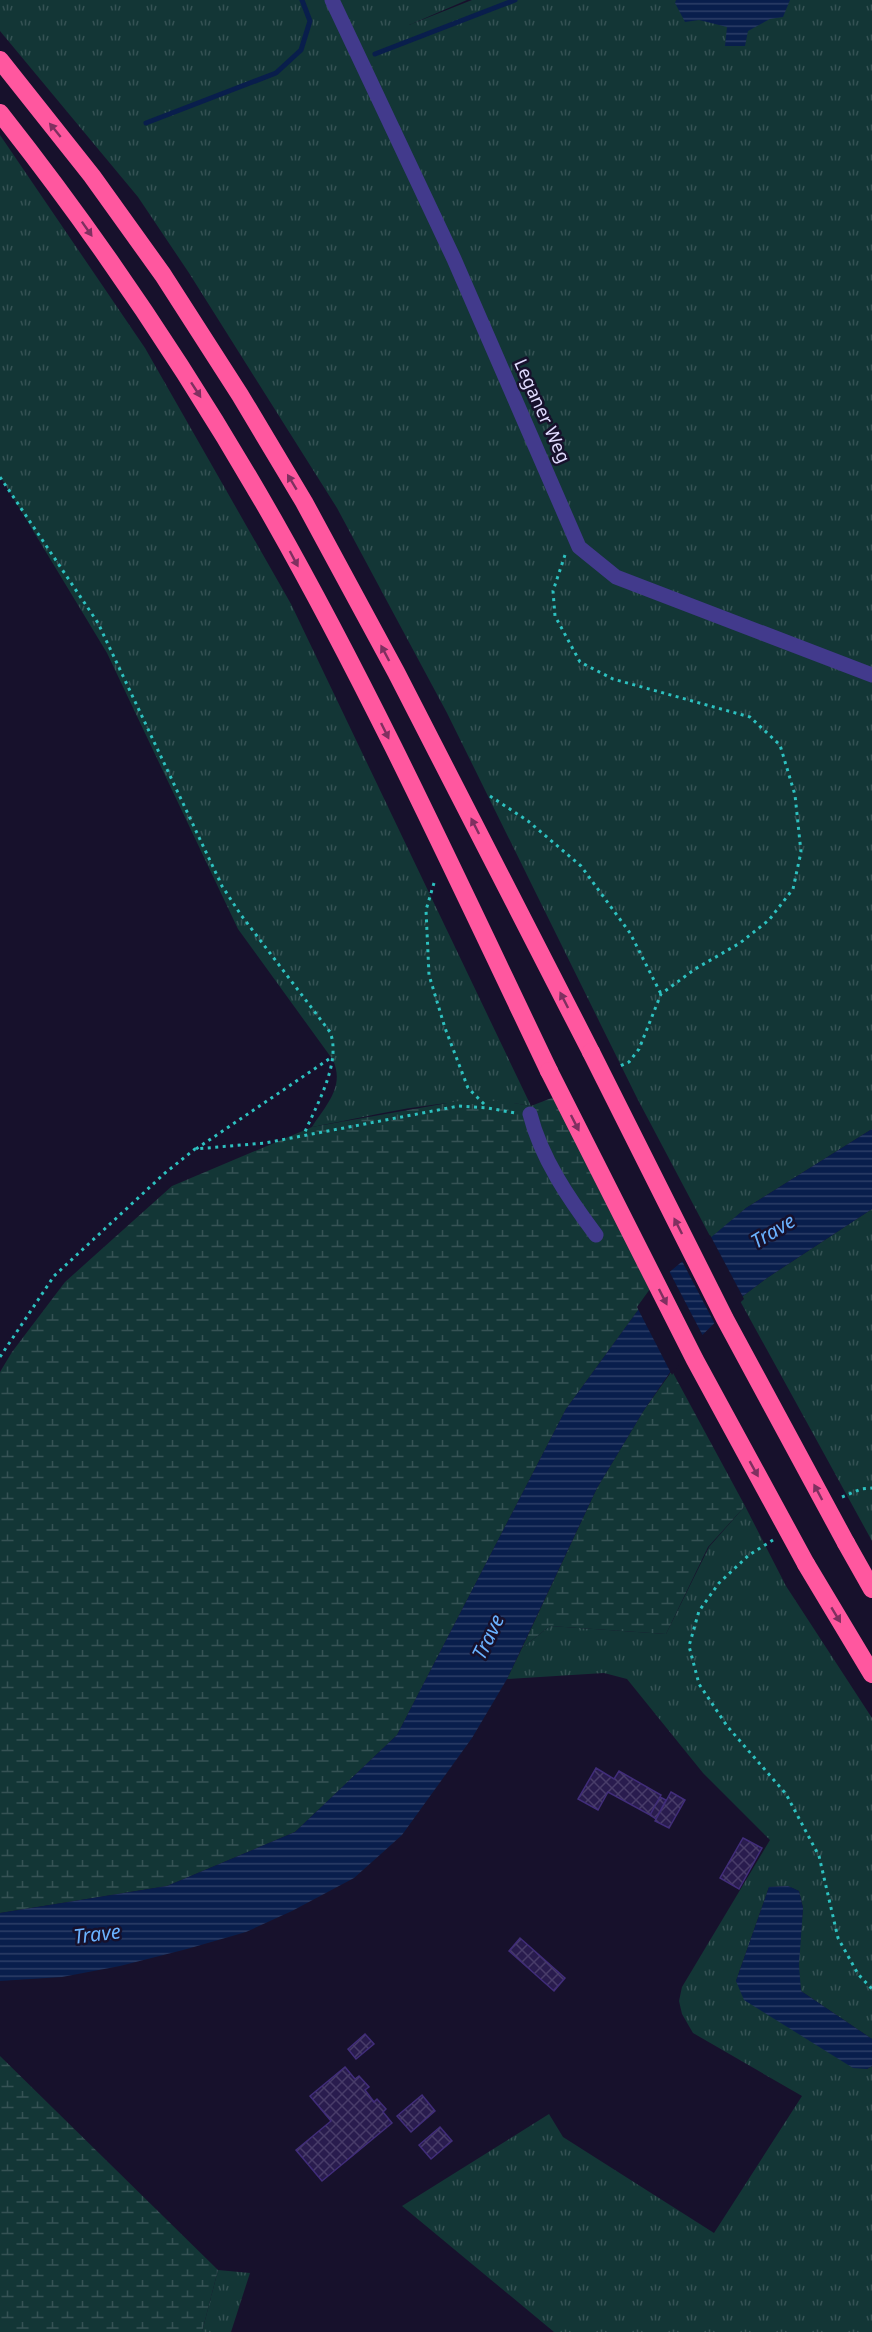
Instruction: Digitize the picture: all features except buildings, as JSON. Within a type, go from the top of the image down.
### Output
[{"type":"highway","points":[[0,60],[92,176],[157,266],[252,415],[304,502],[396,672],[725,1319],[872,1589]]},
{"type":"highway","points":[[0,113],[53,181],[135,297],[210,412],[273,519],[364,688],[549,1071],[695,1360],[806,1564],[872,1674]]},
{"type":"street","name":"Leganer Weg","points":[[332,0],[454,259],[579,547],[616,577],[872,675]]},
{"type":"street","points":[[530,1114],[536,1138],[578,1210],[596,1234]]},
{"type":"path","points":[[0,477],[98,623],[222,886],[241,915],[330,1032],[334,1043],[331,1070],[304,1135]]},
{"type":"path","points":[[579,547],[564,556],[554,591],[555,616],[580,662],[613,679],[750,717],[780,745],[795,795],[801,852],[793,889],[769,920],[740,943],[695,969],[661,994],[639,1049],[629,1062],[609,1072]]},
{"type":"path","points":[[490,796],[528,820],[581,866],[630,933],[661,994]]},
{"type":"path","points":[[434,883],[426,910],[429,975],[445,1028],[468,1088],[488,1108]]},
{"type":"path","points":[[0,1357],[54,1276],[165,1173],[195,1149],[334,1056]]},
{"type":"path","points":[[195,1149],[265,1143],[459,1106],[530,1114]]},
{"type":"path","points":[[836,1502],[861,1490],[872,1488]]},
{"type":"path","points":[[778,1537],[748,1555],[719,1583],[699,1611],[689,1646],[699,1684],[727,1726],[786,1794],[819,1856],[838,1938],[858,1974],[872,1989]]},
{"type":"green space","points":[[0,0],[467,0],[409,25],[472,0],[872,0],[872,1129],[746,1208],[711,1238],[637,1098],[447,713],[337,508],[189,273],[138,197],[0,31]]},
{"type":"green space","points":[[0,135],[145,348],[291,604],[531,1106],[504,1102],[449,1103],[421,1106],[312,1127],[328,1103],[335,1087],[337,1079],[333,1060],[238,929],[107,653],[0,476]]},
{"type":"green space","points":[[567,1092],[660,1280],[566,1409],[397,1735],[295,1832],[167,1886],[0,1913],[0,1372],[12,1352],[65,1282],[172,1186],[312,1127],[459,1101],[503,1101],[531,1106]]},
{"type":"green space","points":[[872,1209],[872,1541],[739,1299]]},
{"type":"green space","points":[[672,1371],[745,1506],[708,1547],[666,1634],[550,1626],[522,1648],[597,1488],[644,1410]]},
{"type":"green space","points":[[745,1506],[786,1586],[872,1718],[872,2039],[801,1991],[798,1965],[803,1908],[799,1891],[788,1886],[769,1887],[736,1981],[867,2069],[872,2066],[872,2332],[554,2332],[402,2206],[549,2114],[563,2137],[714,2233],[802,2096],[693,2033],[682,2014],[679,2001],[682,1987],[770,1840],[703,1773],[627,1679],[604,1673],[507,1679],[522,1648],[550,1626],[666,1634],[709,1547]]},
{"type":"green space","points":[[0,2056],[218,2270],[202,2332],[0,2332]]},
{"type":"green space","points":[[218,2270],[250,2273],[231,2332],[202,2332]]},
{"type":"water","points":[[676,0],[790,0],[783,17],[770,19],[748,31],[745,46],[725,46],[727,27],[699,20],[685,22],[675,3]]},
{"type":"water","name":"Trave","points":[[872,1129],[872,1209],[739,1299],[682,1355],[644,1410],[597,1488],[507,1679],[472,1738],[402,1835],[354,1878],[246,1932],[120,1966],[62,1977],[0,1981],[0,1913],[167,1886],[295,1832],[397,1735],[566,1409],[660,1280],[746,1208]]},
{"type":"water","points":[[788,1886],[799,1891],[803,1908],[799,1965],[801,1991],[872,2039],[872,2066],[867,2069],[853,2068],[744,2000],[736,1981],[769,1887]]},
{"type":"pier","points":[[710,1235],[744,1299],[716,1326],[681,1259]]},
{"type":"pier","points":[[668,1269],[704,1338],[684,1357],[672,1375],[637,1307],[658,1278]]},
{"type":"waterway","points":[[146,123],[276,73],[301,50],[310,21],[302,0]]},
{"type":"waterway","points":[[375,54],[515,0]]}]
